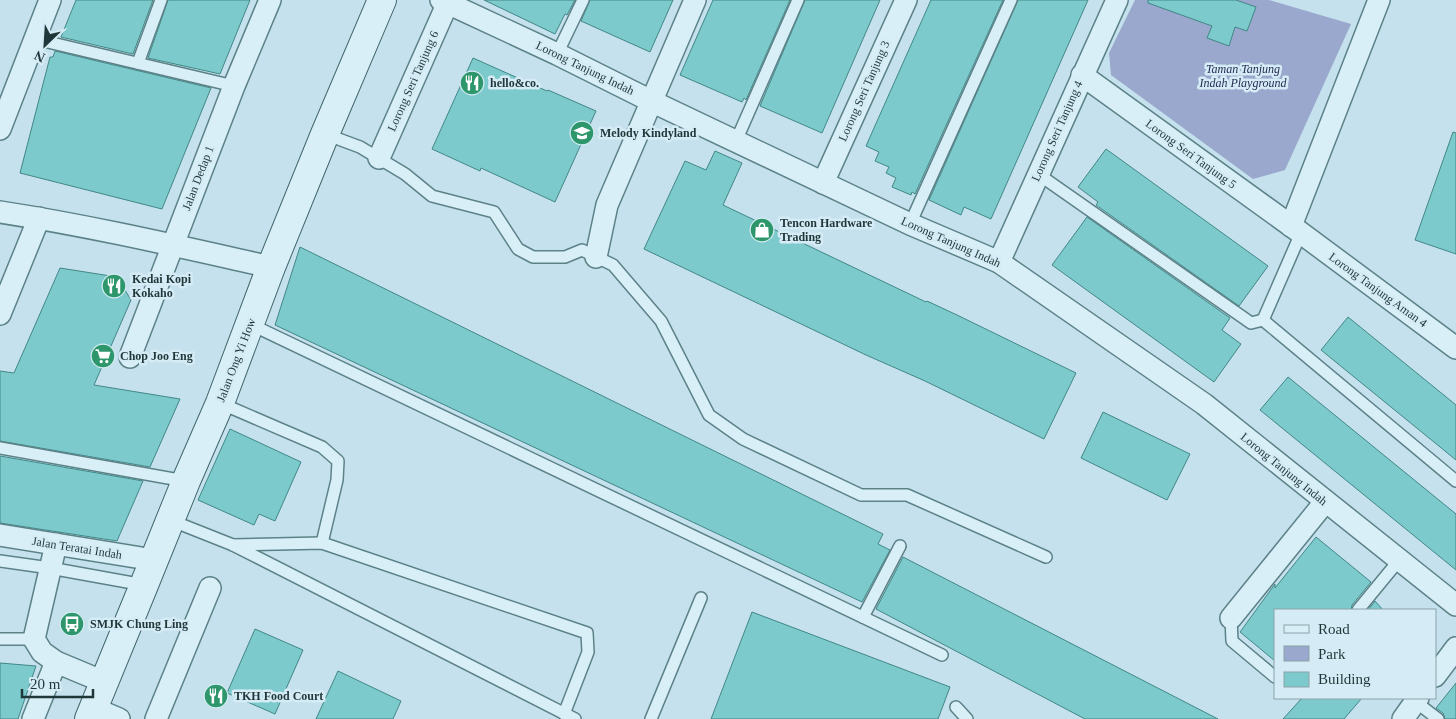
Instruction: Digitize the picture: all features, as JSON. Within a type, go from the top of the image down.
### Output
[{"type":"main road","name":"Jalan Ong Yi How","points":[[91,714],[186,481],[220,403],[271,267],[325,134],[382,0]]},
{"type":"street","points":[[0,130],[50,0]]},
{"type":"street","name":"Jalan Dedap 1","points":[[130,357],[234,86],[270,0]]},
{"type":"street","points":[[596,256],[606,205],[695,0]]},
{"type":"street","name":"Lorong Seri Tanjung 3","points":[[823,183],[906,0]]},
{"type":"street","name":"Lorong Seri Tanjung 4","points":[[999,262],[1117,0]]},
{"type":"street","points":[[1296,230],[1379,0]]},
{"type":"street","name":"Lorong Tanjung Indah","points":[[446,1],[823,183],[910,224],[999,262],[1204,404],[1456,605]]},
{"type":"street","name":"Lorong Seri Tanjung 6","points":[[380,158],[446,1]]},
{"type":"street","name":"Lorong Seri Tanjung 5","points":[[1082,75],[1296,230]]},
{"type":"street","points":[[0,212],[172,245],[271,267]]},
{"type":"street","points":[[0,314],[6,280],[38,218]]},
{"type":"street","name":"Lorong Tanjung Aman 4","points":[[1296,230],[1456,348]]},
{"type":"street","points":[[1231,618],[1325,502]]},
{"type":"street","name":"Jalan Teratai Indah","points":[[0,535],[154,560]]},
{"type":"street","points":[[56,544],[34,639],[42,652],[56,662],[104,682]]},
{"type":"street","points":[[156,719],[210,588]]},
{"type":"street","points":[[1436,675],[1456,648]]},
{"type":"street","points":[[33,719],[56,662]]},
{"type":"street","points":[[1403,719],[1417,700]]},
{"type":"street","points":[[91,714],[119,719]]},
{"type":"lane","points":[[138,63],[161,0]]},
{"type":"lane","points":[[557,54],[583,0]]},
{"type":"lane","points":[[736,141],[798,0]]},
{"type":"lane","points":[[910,224],[1011,0]]},
{"type":"lane","points":[[35,39],[234,86]]},
{"type":"lane","points":[[325,134],[360,147],[380,158],[405,174],[432,196],[494,212],[518,249],[533,257],[565,257],[582,250],[613,265],[661,321],[709,415],[742,439],[862,495],[907,495],[1046,557]]},
{"type":"lane","points":[[1038,174],[1250,323],[1263,320]]},
{"type":"lane","points":[[1263,320],[1296,230]]},
{"type":"lane","points":[[1263,320],[1456,482]]},
{"type":"lane","points":[[250,324],[942,655]]},
{"type":"lane","points":[[220,403],[322,447],[338,461],[337,480],[322,542]]},
{"type":"lane","points":[[0,448],[186,481]]},
{"type":"lane","points":[[170,520],[233,545],[575,719]]},
{"type":"lane","points":[[233,545],[322,542],[587,633],[588,652],[564,714]]},
{"type":"lane","points":[[863,617],[900,546]]},
{"type":"lane","points":[[1359,609],[1400,559]]},
{"type":"lane","points":[[0,561],[144,585]]},
{"type":"lane","points":[[651,719],[701,598]]},
{"type":"lane","points":[[1231,618],[1232,641],[1274,676]]},
{"type":"lane","points":[[0,639],[34,639]]},
{"type":"lane","points":[[1417,700],[1438,719]]},
{"type":"lane","points":[[956,707],[967,719]]},
{"type":"green space","name":"Taman Tanjung Indah Playground","points":[[1135,0],[1269,0],[1351,24],[1285,170],[1253,179],[1111,75],[1109,53]]},
{"type":"building","points":[[76,0],[153,0],[133,54],[61,37]]},
{"type":"building","points":[[168,0],[250,0],[220,74],[148,58]]},
{"type":"building","points":[[484,0],[575,0],[567,15],[565,14],[555,34]]},
{"type":"building","points":[[590,0],[673,0],[650,52],[581,21]]},
{"type":"building","points":[[713,0],[790,0],[746,100],[744,98],[742,102],[680,75]]},
{"type":"building","points":[[805,0],[880,0],[822,133],[760,106]]},
{"type":"building","points":[[931,0],[1003,0],[915,194],[912,192],[911,195],[892,187],[896,178],[886,173],[889,167],[875,161],[879,152],[866,146]]},
{"type":"building","points":[[1018,0],[1088,0],[991,219],[964,207],[961,215],[929,200]]},
{"type":"building","points":[[1148,0],[1236,0],[1256,7],[1247,31],[1235,27],[1229,46],[1207,38],[1212,26],[1148,3]]},
{"type":"building","points":[[55,51],[211,88],[162,209],[20,173],[50,57],[53,57]]},
{"type":"building","points":[[473,58],[596,111],[555,202],[481,168],[480,171],[432,149]]},
{"type":"building","points":[[1453,132],[1456,133],[1456,254],[1415,240]]},
{"type":"building","points":[[1106,149],[1268,266],[1239,306],[1096,205],[1098,202],[1078,187]]},
{"type":"building","points":[[715,151],[742,163],[723,205],[1076,373],[1044,439],[644,249],[685,161],[706,170]]},
{"type":"building","points":[[1087,217],[1230,318],[1222,330],[1241,344],[1214,382],[1052,265]]},
{"type":"building","points":[[300,247],[883,534],[878,544],[890,550],[862,602],[275,325]]},
{"type":"building","points":[[60,268],[117,277],[131,300],[94,385],[180,399],[150,467],[0,441],[0,371],[14,373]]},
{"type":"building","points":[[1348,317],[1456,405],[1456,460],[1321,350]]},
{"type":"building","points":[[1288,377],[1456,514],[1456,570],[1260,410]]},
{"type":"building","points":[[1103,412],[1190,454],[1167,500],[1081,458]]},
{"type":"building","points":[[230,429],[301,462],[275,521],[259,514],[254,525],[198,500]]},
{"type":"building","points":[[0,456],[143,481],[117,541],[0,523]]},
{"type":"building","points":[[1316,537],[1371,582],[1352,605],[1351,609],[1274,609],[1274,660],[1240,632],[1275,584],[1275,588]]},
{"type":"building","points":[[903,557],[1218,719],[1085,719],[876,609]]},
{"type":"building","points":[[1375,601],[1382,609],[1369,609]]},
{"type":"building","points":[[752,612],[950,687],[938,719],[711,719]]},
{"type":"building","points":[[255,629],[303,650],[275,714],[227,693]]},
{"type":"building","points":[[0,663],[36,666],[18,719],[0,719]]},
{"type":"building","points":[[338,671],[401,701],[393,719],[316,719]]},
{"type":"building","points":[[1456,683],[1456,719],[1445,719],[1443,713],[1436,708]]},
{"type":"building","points":[[1301,699],[1361,699],[1344,719],[1283,719]]},
{"type":"place","name":"hello&co.","points":[[472,83]]},
{"type":"place","name":"Melody Kindyland","points":[[582,133]]},
{"type":"place","name":"Tencon Hardware Trading","points":[[762,230]]},
{"type":"place","name":"Kedai Kopi Kokaho","points":[[114,286]]},
{"type":"place","name":"Chop Joo Eng","points":[[103,356]]},
{"type":"place","name":"SMJK Chung Ling","points":[[72,624]]},
{"type":"place","name":"TKH Food Court","points":[[216,696]]}]
